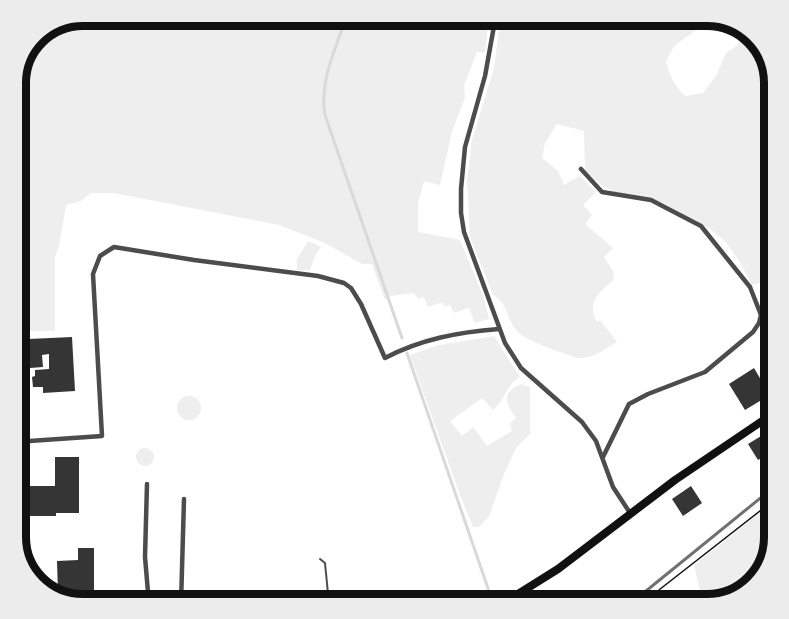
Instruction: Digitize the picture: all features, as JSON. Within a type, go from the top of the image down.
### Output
[{"type":"main road","points":[[524,594],[630,513],[764,419]]},
{"type":"street","points":[[494,26],[485,76],[465,147],[461,201],[464,232],[499,329],[521,368],[582,422],[596,441],[613,487],[630,513]]},
{"type":"street","points":[[581,169],[602,192],[651,200],[701,226],[750,287],[761,315],[753,332],[705,372],[648,394],[629,404],[603,457]]},
{"type":"street","points":[[26,441],[102,436],[93,274],[99,256],[114,247],[325,277],[344,283],[351,288],[385,358],[416,344],[450,335],[499,329]]},
{"type":"street","points":[[147,484],[145,556],[148,594]]},
{"type":"street","points":[[181,594],[184,499]]},
{"type":"lane","points":[[320,559],[325,563],[327,570],[328,594]]},
{"type":"path","points":[[654,594],[764,508]]},
{"type":"shaded area","points":[[75,26],[488,26],[485,53],[477,52],[464,85],[465,97],[452,132],[440,185],[424,181],[418,204],[418,232],[460,240],[484,298],[489,319],[475,323],[469,308],[454,313],[450,305],[444,307],[443,302],[428,307],[424,297],[418,299],[414,293],[391,296],[385,300],[372,264],[362,264],[325,243],[279,225],[114,193],[91,193],[81,201],[66,205],[55,257],[55,331],[26,331],[27,68],[37,48],[54,33]]},
{"type":"shaded area","points":[[500,26],[702,26],[675,45],[666,61],[672,80],[685,96],[703,93],[716,76],[726,53],[738,45],[741,37],[758,57],[764,82],[764,282],[752,285],[740,262],[725,241],[710,229],[665,204],[615,193],[601,185],[585,170],[584,131],[557,124],[545,143],[542,158],[558,171],[564,185],[580,176],[596,192],[583,205],[592,215],[585,224],[613,248],[604,257],[614,273],[613,281],[599,294],[593,310],[597,322],[600,320],[617,342],[593,355],[576,358],[520,334],[505,307],[493,295],[470,237],[467,181],[472,140],[494,68]]},
{"type":"shaded area","points":[[308,241],[321,247],[310,270],[297,270],[297,259]]},
{"type":"shaded area","points":[[494,336],[520,377],[511,384],[501,402],[493,410],[482,398],[450,421],[462,436],[473,427],[487,446],[512,431],[510,423],[516,418],[509,408],[507,399],[510,391],[521,384],[530,387],[530,434],[516,448],[489,516],[479,527],[473,527],[410,355],[439,345]]},
{"type":"shaded area","points":[[189,396],[194,397],[200,403],[200,413],[194,419],[189,420],[184,419],[178,413],[177,408],[178,403],[184,397]]},
{"type":"shaded area","points":[[145,448],[151,451],[154,457],[151,463],[145,466],[139,463],[136,457],[139,451]]},
{"type":"shaded area","points":[[764,510],[764,537],[758,562],[741,582],[732,588],[701,594],[694,565]]},
{"type":"building","points":[[72,337],[75,391],[43,393],[43,387],[33,387],[32,377],[35,376],[35,370],[49,369],[49,354],[42,355],[43,367],[30,368],[29,339]]},
{"type":"building","points":[[754,368],[764,385],[764,399],[745,410],[729,384]]},
{"type":"building","points":[[764,434],[764,456],[758,460],[748,444]]},
{"type":"building","points":[[55,457],[79,457],[79,513],[26,516],[26,486],[55,486]]},
{"type":"building","points":[[691,486],[702,503],[683,516],[672,499]]},
{"type":"building","points":[[78,548],[94,548],[94,594],[82,594],[58,588],[57,561],[78,560]]},
{"type":"waterway","points":[[343,26],[326,77],[325,115],[402,338]]},
{"type":"waterway","points":[[407,353],[490,594]]},
{"type":"railway","points":[[642,594],[764,495]]}]
